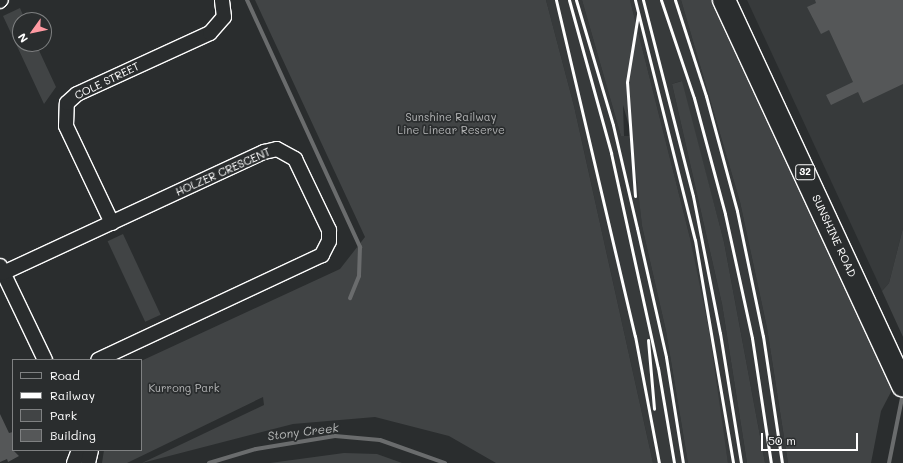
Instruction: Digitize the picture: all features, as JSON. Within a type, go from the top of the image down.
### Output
[{"type":"main road","name":"SUNSHINE ROAD","points":[[724,0],[903,386]]},
{"type":"street","name":"COLE STREET","points":[[112,223],[66,126],[67,103],[77,94],[210,33],[224,17],[222,0]]},
{"type":"street","name":"HOLZER CRESCENT","points":[[2,270],[112,223],[264,152],[277,149],[295,159],[329,230],[329,241],[325,252],[314,261],[100,359]]},
{"type":"street","points":[[2,270],[45,359]]},
{"type":"street","points":[[74,463],[78,451]]},
{"type":"street","points":[[88,463],[91,451]]},
{"type":"shaded area","points":[[546,0],[582,0],[621,136],[633,136],[642,226],[666,331],[688,463],[653,463],[574,106]]},
{"type":"shaded area","points":[[630,0],[681,0],[740,202],[767,328],[788,463],[765,463],[724,242],[681,81],[672,84],[722,304],[747,463],[728,463],[690,238]]},
{"type":"shaded area","points":[[747,0],[903,0],[903,228],[889,283],[882,291]]},
{"type":"green space","name":"Sunshine Railway Line Linear Reserve","points":[[255,0],[546,0],[574,106],[653,463],[496,463],[449,436],[375,417],[293,424],[142,463],[264,405],[263,397],[127,463],[102,463],[104,451],[142,451],[142,361],[340,269],[365,237]]},
{"type":"green space","points":[[582,0],[630,0],[690,238],[709,330],[728,463],[688,463],[666,331],[642,226],[632,136],[623,105],[624,136],[621,136]]},
{"type":"green space","points":[[681,0],[712,0],[892,390],[881,411],[871,463],[788,463],[767,328],[740,202]]},
{"type":"green space","points":[[20,8],[22,12],[12,12],[12,35],[3,16]]},
{"type":"green space","points":[[20,52],[40,52],[56,87],[44,104]]},
{"type":"green space","points":[[682,81],[724,242],[765,463],[747,463],[722,304],[672,84]]},
{"type":"green space","points":[[903,228],[903,337],[882,291],[889,283]]},
{"type":"green space","points":[[123,234],[161,315],[145,322],[108,241]]},
{"type":"green space","points":[[344,453],[377,454],[402,463],[270,463]]},
{"type":"building","points":[[815,0],[903,0],[903,84],[863,103],[858,92],[831,105],[826,95],[853,82],[829,30],[821,34],[807,7],[816,3]]},
{"type":"building","points":[[0,414],[9,433],[12,432],[12,451],[19,456],[8,462],[7,459],[0,462]]},
{"type":"waterway","points":[[247,0],[360,247],[359,276],[350,298]]},
{"type":"waterway","name":"Stony Creek","points":[[889,463],[903,393]]},
{"type":"waterway","name":"Stony Creek","points":[[209,463],[256,449],[335,436],[380,440],[445,463]]},
{"type":"railway","points":[[556,0],[635,336],[659,463]]},
{"type":"railway","points":[[569,0],[611,153],[658,368],[674,463]]},
{"type":"railway","points":[[576,0],[613,125],[637,228],[666,357],[683,463]]},
{"type":"railway","points":[[635,0],[695,240],[733,463]]},
{"type":"railway","points":[[643,0],[693,196],[720,333],[741,463]]},
{"type":"railway","points":[[661,0],[694,98],[725,214],[752,338],[771,463]]},
{"type":"railway","points":[[675,0],[706,96],[737,211],[763,336],[782,463]]},
{"type":"railway","points":[[635,196],[627,82],[638,14]]},
{"type":"railway","points":[[648,340],[654,409]]},
{"type":"park label","name":"Kurrong Park","points":[[184,388]]}]
